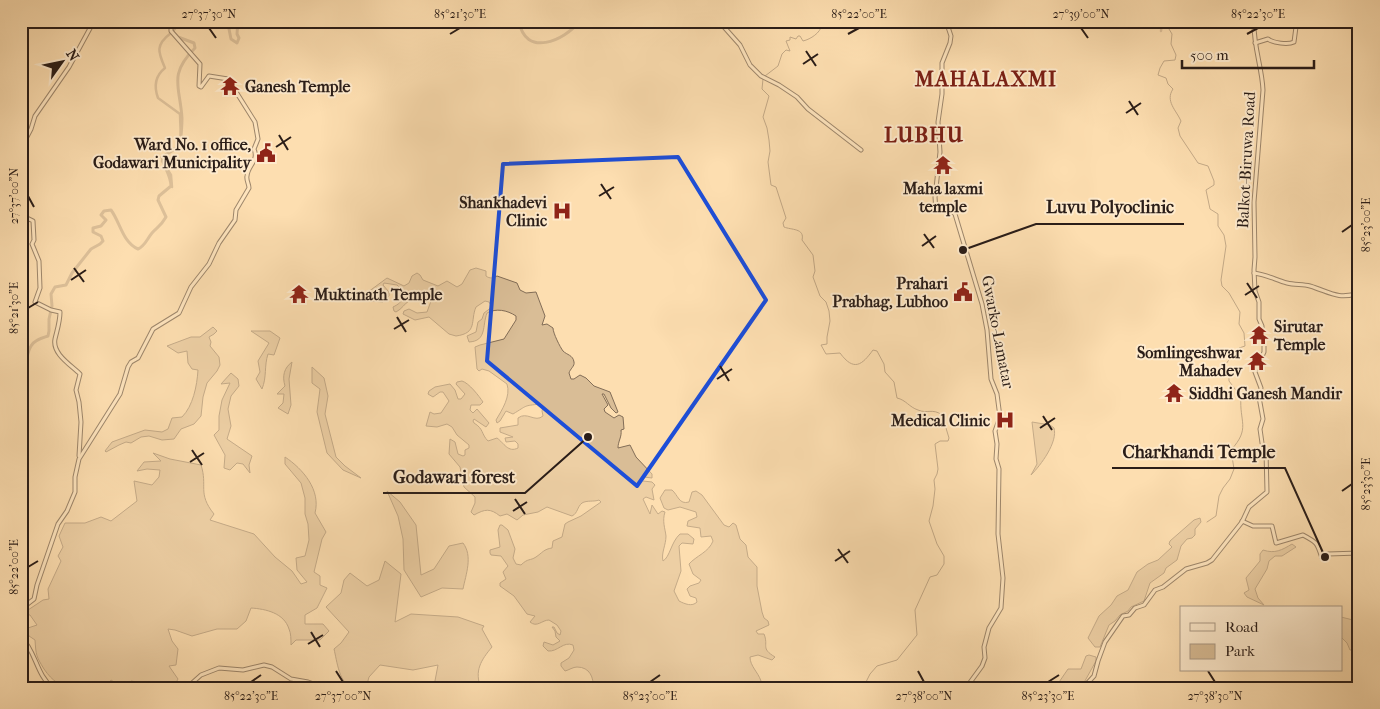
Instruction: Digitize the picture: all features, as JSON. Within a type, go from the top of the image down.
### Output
[{"type":"street","points":[[21,148],[31,129],[35,116],[69,67],[94,21]]},
{"type":"street","points":[[79,459],[120,394],[130,362],[138,358],[153,329],[166,320],[175,317],[180,311],[192,287],[209,264],[219,243],[235,220],[236,210],[249,188],[246,176],[255,159],[254,149],[258,139],[255,122],[228,80],[209,76],[201,87],[199,86],[200,64],[171,31],[171,21]]},
{"type":"street","name":"Gwarko-Lamatar","points":[[946,21],[951,36],[942,63],[942,94],[938,122],[940,152],[935,197],[936,211],[952,212],[955,214],[971,265],[987,330],[991,379],[998,394],[1000,417],[995,431],[998,466],[998,534],[1003,578],[1001,608],[989,628],[984,647],[984,662],[966,688]]},
{"type":"street","name":"Balkot-Biruwa Road","points":[[1083,688],[1094,676],[1106,642],[1123,616],[1130,615],[1135,608],[1144,605],[1155,590],[1163,587],[1186,570],[1212,560],[1242,520],[1249,507],[1267,492],[1266,451],[1260,432],[1263,419],[1260,397],[1261,388],[1256,372],[1264,352],[1254,273],[1254,190],[1263,90],[1255,43],[1254,21]]},
{"type":"street","points":[[1255,43],[1268,39],[1273,42],[1290,44],[1294,42],[1296,27],[1300,21]]},
{"type":"street","points":[[723,23],[740,45],[750,65],[764,78],[797,97],[808,109],[861,150]]},
{"type":"street","points":[[21,215],[33,221],[34,240],[32,244],[39,261],[40,288],[35,302],[60,312],[54,341],[55,349],[80,374],[76,390],[81,422],[75,492],[67,511],[58,524],[37,585],[35,597],[32,602],[21,609]]},
{"type":"street","points":[[1254,273],[1286,283],[1309,286],[1339,296],[1350,296],[1359,293]]},
{"type":"street","points":[[1242,520],[1253,526],[1272,526],[1276,543],[1302,535],[1309,538],[1320,549],[1322,558],[1328,554],[1359,553]]},
{"type":"street","points":[[21,637],[30,648],[39,670],[53,688]]},
{"type":"street","points":[[179,688],[192,683],[201,675],[219,668],[242,670],[264,665],[272,667],[291,679],[325,688]]},
{"type":"highlighted area","points":[[678,157],[766,300],[637,486],[487,361],[503,164]]},
{"type":"green space","points":[[476,268],[486,271],[486,276],[489,278],[497,276],[517,283],[520,290],[526,293],[536,292],[545,316],[542,325],[547,324],[553,328],[562,349],[573,360],[574,365],[569,373],[571,379],[580,375],[594,386],[610,392],[618,412],[616,413],[611,408],[604,394],[602,394],[608,405],[604,409],[605,412],[614,418],[619,415],[623,417],[624,429],[621,430],[618,448],[630,445],[636,457],[652,474],[652,478],[644,477],[641,479],[652,482],[655,485],[652,489],[654,500],[646,497],[643,499],[650,514],[652,505],[658,514],[662,511],[665,512],[666,536],[663,561],[680,534],[688,534],[694,539],[693,544],[682,543],[679,546],[681,571],[674,591],[679,601],[691,605],[697,602],[696,598],[690,596],[687,589],[701,580],[693,574],[689,564],[709,548],[713,541],[711,536],[701,537],[700,528],[687,526],[688,521],[697,517],[696,512],[680,507],[668,510],[664,508],[660,498],[665,490],[672,490],[681,501],[686,503],[689,502],[692,492],[696,491],[702,495],[724,525],[729,527],[733,523],[736,525],[740,539],[746,545],[748,557],[757,567],[757,586],[762,612],[769,625],[756,631],[758,634],[764,634],[766,649],[775,657],[772,660],[758,655],[750,657],[751,663],[761,681],[751,688],[593,688],[593,680],[588,671],[581,667],[576,667],[565,671],[561,666],[561,663],[569,658],[574,650],[573,645],[566,644],[552,651],[548,651],[543,646],[544,642],[553,645],[560,641],[552,627],[560,635],[561,631],[557,625],[549,620],[537,624],[530,622],[535,616],[527,614],[514,596],[500,586],[500,583],[506,579],[503,572],[508,566],[501,556],[491,555],[490,550],[500,547],[498,530],[500,525],[508,530],[515,549],[513,558],[516,564],[521,565],[545,550],[552,548],[553,541],[562,537],[565,524],[581,516],[601,502],[599,500],[582,503],[572,516],[547,507],[538,512],[523,515],[517,520],[507,514],[500,516],[490,511],[474,515],[471,512],[475,503],[475,497],[464,487],[460,467],[449,454],[450,439],[455,442],[458,454],[463,456],[469,445],[447,424],[437,427],[426,426],[430,412],[434,414],[441,413],[449,401],[443,392],[433,397],[428,394],[429,391],[435,387],[450,384],[455,390],[458,399],[461,399],[465,394],[456,384],[462,381],[471,387],[483,402],[480,405],[471,405],[470,410],[473,413],[477,409],[489,423],[486,427],[474,419],[473,421],[488,441],[497,438],[506,447],[511,449],[518,448],[518,444],[515,441],[506,442],[505,438],[513,437],[500,432],[500,428],[518,425],[518,418],[521,416],[540,418],[543,416],[543,407],[540,404],[528,406],[513,414],[506,411],[497,423],[496,420],[507,398],[507,384],[489,371],[482,369],[479,371],[477,369],[475,347],[504,339],[516,320],[516,316],[502,310],[487,313],[481,336],[475,341],[469,342],[467,336],[476,332],[478,322],[482,319],[484,313],[492,307],[489,302],[485,301],[476,307],[472,326],[468,332],[456,336],[449,334],[429,317],[415,320],[403,314],[404,311],[409,309],[417,313],[427,312],[431,301],[430,298],[411,300],[396,312],[393,307],[400,303],[403,298],[402,292],[397,285],[384,283],[383,285],[389,292],[389,296],[383,302],[371,301],[367,297],[368,292],[387,278],[404,286],[417,273],[423,280],[438,286],[447,281],[457,287],[462,284],[470,270]]},
{"type":"green space","points":[[213,327],[217,331],[209,337],[210,346],[219,357],[220,365],[207,383],[201,416],[194,424],[181,429],[174,439],[162,440],[149,436],[141,437],[131,443],[126,442],[106,452],[112,442],[145,430],[162,432],[168,429],[172,418],[182,417],[194,395],[198,370],[192,369],[188,363],[187,351],[178,353],[167,346],[191,337],[200,337]]},
{"type":"green space","points":[[251,331],[270,331],[280,338],[274,355],[268,354],[262,389],[256,379],[260,372],[258,361],[269,343]]},
{"type":"green space","points":[[292,362],[289,379],[291,405],[288,414],[278,408],[283,403],[284,394],[277,394],[285,386],[284,372]]},
{"type":"green space","points":[[312,367],[324,378],[328,396],[325,414],[336,457],[361,478],[343,470],[327,453],[317,412],[320,389],[312,383]]},
{"type":"green space","points":[[231,373],[238,379],[239,386],[231,396],[228,409],[231,426],[227,439],[252,456],[249,465],[250,473],[243,464],[237,463],[230,470],[224,468],[225,455],[214,435],[219,430],[222,400],[230,383],[221,384]]},
{"type":"green space","points":[[1032,422],[1050,425],[1054,428],[1055,434],[1048,453],[1031,475],[1037,464]]},
{"type":"green space","points":[[153,453],[170,459],[201,465],[204,479],[204,495],[214,514],[210,520],[254,534],[275,557],[292,571],[301,584],[307,582],[297,570],[296,558],[305,556],[309,540],[305,514],[305,498],[301,483],[285,464],[285,457],[304,474],[313,488],[316,504],[315,513],[326,532],[322,539],[314,572],[320,576],[320,585],[327,588],[317,608],[305,615],[305,624],[323,624],[329,631],[320,640],[296,640],[291,645],[290,631],[283,619],[263,609],[251,608],[246,621],[237,629],[217,629],[192,636],[168,629],[172,641],[178,649],[176,665],[169,666],[178,679],[173,688],[131,681],[126,688],[117,688],[117,684],[111,680],[105,688],[78,689],[57,683],[50,677],[38,658],[35,640],[29,636],[25,629],[37,625],[30,615],[22,614],[43,600],[49,599],[48,589],[61,561],[58,556],[63,547],[59,536],[65,523],[85,523],[101,517],[111,521],[137,501],[134,481],[152,485],[159,477],[160,470],[147,469],[137,471],[144,462],[161,461]]},
{"type":"green space","points":[[387,491],[400,502],[416,525],[421,575],[434,569],[449,546],[463,543],[468,559],[463,589],[442,588],[421,597],[404,570],[403,539],[398,516]]},
{"type":"green space","points":[[1200,518],[1201,522],[1195,529],[1195,535],[1187,539],[1181,546],[1177,560],[1150,583],[1144,601],[1131,607],[1109,625],[1100,647],[1095,647],[1088,638],[1099,616],[1111,605],[1117,596],[1128,590],[1137,572],[1158,560],[1172,547],[1169,544],[1170,541],[1194,520]]},
{"type":"green space","points":[[1292,544],[1296,547],[1282,556],[1275,556],[1269,561],[1267,569],[1255,589],[1258,598],[1264,605],[1247,597],[1244,593],[1249,590],[1246,578],[1260,561],[1260,554],[1263,550],[1278,551]]},
{"type":"green space","points":[[385,561],[401,574],[395,622],[411,614],[458,617],[484,626],[482,629],[492,647],[480,666],[478,676],[481,688],[436,688],[434,686],[438,665],[413,670],[380,665],[369,677],[366,688],[354,688],[345,682],[339,672],[334,649],[349,632],[326,607],[341,593],[344,580],[350,573],[367,586],[379,580]]},
{"type":"green space","points":[[1342,617],[1353,620],[1359,624],[1359,646],[1357,650],[1350,650],[1342,638]]},
{"type":"green space","points":[[1086,656],[1096,657],[1096,661],[1081,688],[1055,688],[1068,669],[1081,669]]},
{"type":"waterway","points":[[173,31],[182,21]]},
{"type":"waterway","points":[[21,407],[26,402],[28,352],[34,342],[48,336],[52,306],[51,294],[55,287],[66,285],[72,273],[91,249],[103,241],[101,236],[93,232],[93,228],[101,226],[106,220],[101,215],[104,211],[111,210],[125,237],[138,249],[166,217],[158,200],[159,196],[171,186],[162,157],[180,146],[182,118],[178,74],[181,66],[195,48],[194,43],[178,37],[172,31],[182,21]]},
{"type":"waterway","points":[[193,21],[197,23],[209,21]]},
{"type":"waterway","points":[[222,21],[228,24],[231,39],[237,43],[239,38],[237,34],[238,21]]},
{"type":"waterway","points":[[519,21],[523,32],[529,39],[537,43],[555,40],[565,35],[580,21]]},
{"type":"waterway","points":[[609,21],[612,23],[617,21]]},
{"type":"waterway","points":[[765,76],[778,66],[782,54],[786,50],[790,51],[786,41],[790,40],[790,37],[796,39],[800,36],[803,41],[812,37],[819,31],[822,25],[818,25],[817,21]]},
{"type":"waterway","points":[[1161,31],[1162,21]]},
{"type":"waterway","points":[[1173,21],[1169,29],[1172,34],[1171,44],[1176,55],[1175,60],[1164,61],[1158,75],[1166,78],[1168,84],[1173,89],[1170,98],[1181,121],[1178,128],[1180,136],[1198,163],[1208,166],[1214,181],[1214,185],[1206,190],[1210,209],[1218,214],[1218,226],[1224,235],[1226,246],[1221,280],[1222,286],[1229,293],[1240,312],[1239,324],[1244,333],[1245,346],[1239,348],[1224,370],[1229,376],[1229,381],[1241,397],[1243,425],[1241,436],[1231,450],[1234,469],[1219,496],[1216,516],[1207,522]]},
{"type":"waterway","points":[[171,33],[160,45],[159,49],[165,68],[157,78],[156,90],[158,98],[180,114],[181,143],[179,147],[170,150],[162,161],[171,175],[172,187]]},
{"type":"waterway","points":[[763,79],[762,89],[769,96],[763,117],[769,140],[768,162],[771,185],[776,187],[786,218],[783,223],[784,227],[799,231],[802,240],[813,255],[815,271],[813,277],[820,296],[826,302],[829,311],[830,321],[827,344],[821,345],[826,354],[840,353],[850,363],[854,364],[861,363],[873,350],[877,351],[884,364],[885,372],[894,382],[897,398],[918,410],[936,412],[942,415],[949,438],[948,441],[940,441],[935,444],[938,469],[934,480],[933,506],[929,521],[937,544],[944,556],[944,564],[937,575],[930,577],[915,610],[917,635],[897,660],[877,666],[870,674],[863,688]]},
{"type":"place","name":"Ganesh Temple","points":[[230,86]]},
{"type":"place","name":"Ward No. 1 office, Godawari Municipality","points":[[266,153]]},
{"type":"place","name":"Maha laxmi temple","points":[[943,165]]},
{"type":"place","name":"Shankhadevi Clinic","points":[[562,211]]},
{"type":"place","name":"Luvu Polyoclinic","points":[[963,250]]},
{"type":"place","name":"Prahari Prabhag, Lubhoo","points":[[963,292]]},
{"type":"place","name":"Muktinath Temple","points":[[299,294]]},
{"type":"place","name":"Sirutar Temple","points":[[1259,335]]},
{"type":"place","name":"Somlingeshwar Mahadev","points":[[1257,361]]},
{"type":"place","name":"Siddhi Ganesh Mandir","points":[[1174,393]]},
{"type":"place","name":"Medical Clinic","points":[[1005,420]]},
{"type":"place","name":"Godawari forest","points":[[588,437]]},
{"type":"place","name":"Charkhandi Temple","points":[[1325,557]]},
{"type":"district","name":"MAHALAXMI","points":[[986,79]]},
{"type":"district","name":"LUBHU","points":[[924,135]]}]
